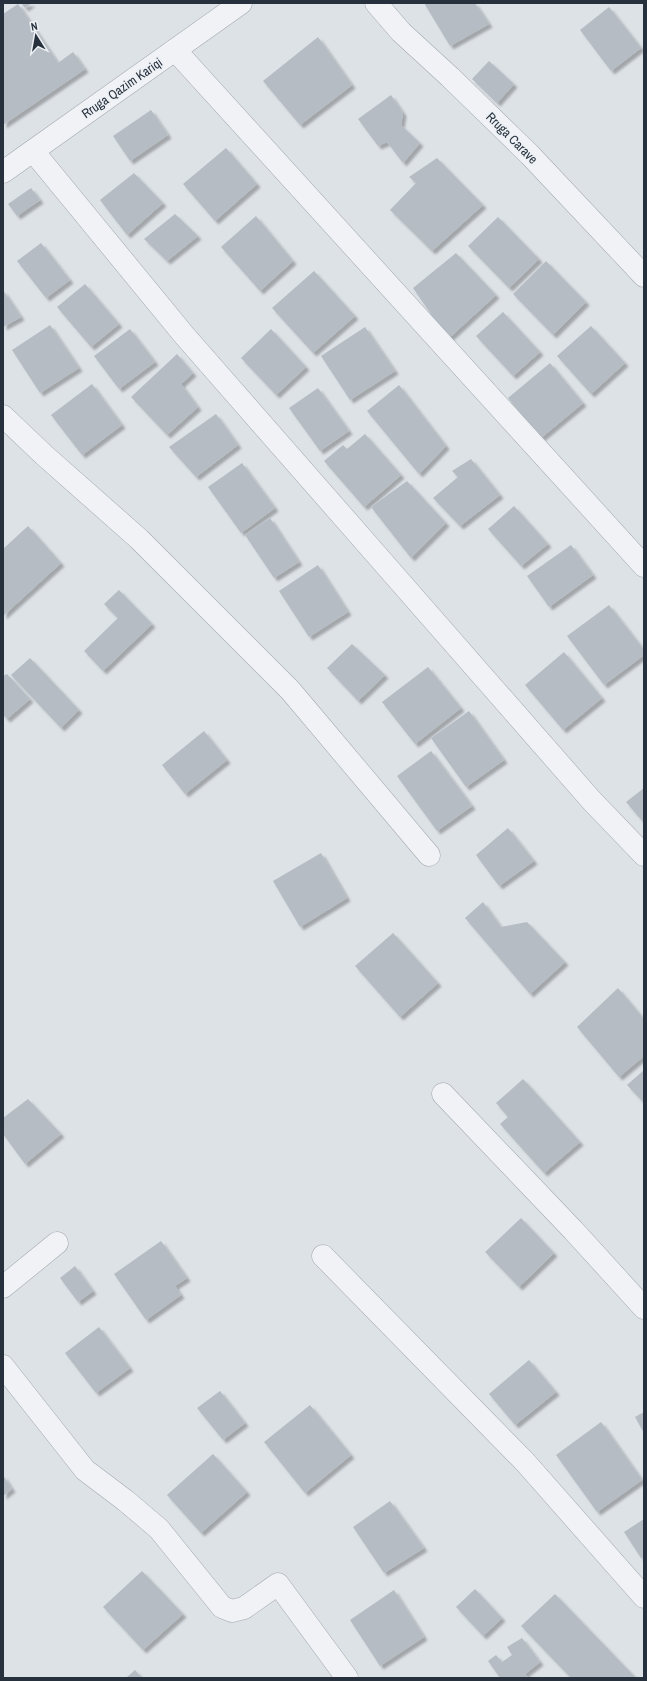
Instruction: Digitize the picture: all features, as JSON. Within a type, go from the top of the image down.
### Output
[{"type":"street","name":"Rruga Qazim Kariqi","points":[[3,172],[241,3]]},
{"type":"street","name":"Rruga Carave","points":[[376,3],[401,32],[450,77],[530,155],[644,276]]},
{"type":"street","points":[[175,50],[644,566]]},
{"type":"street","points":[[33,151],[184,335],[592,801],[644,855]]},
{"type":"street","points":[[3,416],[139,539],[290,690],[428,856]]},
{"type":"street","points":[[443,1094],[573,1230],[644,1308]]},
{"type":"street","points":[[3,1287],[57,1244]]},
{"type":"street","points":[[323,1256],[525,1462],[644,1597]]},
{"type":"street","points":[[3,1366],[85,1470],[126,1500],[159,1529],[222,1607],[232,1611],[244,1608],[278,1584],[347,1678]]},
{"type":"building","points":[[21,3],[32,3],[25,8]]},
{"type":"building","points":[[424,3],[475,3],[489,24],[450,46]]},
{"type":"building","points":[[18,4],[58,63],[73,52],[85,69],[3,125],[3,14]]},
{"type":"building","points":[[609,7],[641,48],[611,71],[580,30]]},
{"type":"building","points":[[318,37],[352,85],[300,125],[263,81]]},
{"type":"building","points":[[489,61],[514,84],[497,103],[472,79]]},
{"type":"building","points":[[391,95],[403,113],[401,125],[420,143],[403,163],[387,142],[378,146],[358,119]]},
{"type":"building","points":[[151,110],[168,135],[130,161],[113,136]]},
{"type":"building","points":[[226,148],[257,184],[215,221],[183,184]]},
{"type":"building","points":[[437,158],[483,205],[432,251],[390,210],[416,183],[409,177]]},
{"type":"building","points":[[134,173],[163,203],[127,235],[100,200]]},
{"type":"building","points":[[31,188],[40,200],[17,216],[8,204]]},
{"type":"building","points":[[175,214],[198,236],[167,261],[144,239]]},
{"type":"building","points":[[256,216],[293,261],[260,291],[221,247]]},
{"type":"building","points":[[498,217],[539,259],[509,288],[468,246]]},
{"type":"building","points":[[41,243],[70,280],[46,298],[17,261]]},
{"type":"building","points":[[456,253],[496,295],[448,339],[413,288]]},
{"type":"building","points":[[546,261],[586,302],[553,335],[513,294]]},
{"type":"building","points":[[314,271],[355,316],[313,353],[272,308]]},
{"type":"building","points":[[85,284],[119,324],[91,347],[57,307]]},
{"type":"building","points":[[3,290],[21,317],[3,327]]},
{"type":"building","points":[[503,312],[540,352],[513,376],[476,336]]},
{"type":"building","points":[[50,325],[79,368],[40,393],[12,350]]},
{"type":"building","points":[[591,326],[625,363],[591,394],[557,356]]},
{"type":"building","points":[[365,327],[395,371],[350,400],[321,356]]},
{"type":"building","points":[[130,329],[155,362],[119,389],[94,356]]},
{"type":"building","points":[[271,329],[306,367],[276,395],[241,358]]},
{"type":"building","points":[[177,354],[193,373],[181,384],[198,407],[167,435],[131,397]]},
{"type":"building","points":[[550,363],[583,403],[541,438],[508,398]]},
{"type":"building","points":[[92,384],[122,425],[82,455],[51,415]]},
{"type":"building","points":[[399,385],[446,446],[419,474],[367,411]]},
{"type":"building","points":[[318,388],[349,431],[320,451],[289,408]]},
{"type":"building","points":[[216,414],[238,445],[196,477],[169,447]]},
{"type":"building","points":[[365,434],[401,475],[364,507],[324,461],[343,445],[347,449]]},
{"type":"building","points":[[471,459],[500,495],[460,526],[433,498],[458,477],[452,471]]},
{"type":"building","points":[[242,463],[275,508],[241,533],[208,487]]},
{"type":"building","points":[[407,481],[446,523],[411,558],[371,507]]},
{"type":"building","points":[[514,506],[548,544],[521,566],[488,529]]},
{"type":"building","points":[[270,518],[299,562],[274,578],[245,535]]},
{"type":"building","points":[[28,526],[61,563],[3,616],[3,549]]},
{"type":"building","points":[[571,545],[593,575],[549,607],[527,576]]},
{"type":"building","points":[[318,565],[348,612],[309,637],[279,591]]},
{"type":"building","points":[[119,590],[152,624],[103,671],[84,651],[118,618],[104,604]]},
{"type":"building","points":[[609,605],[644,650],[644,655],[604,685],[567,636]]},
{"type":"building","points":[[352,644],[385,675],[358,701],[327,668]]},
{"type":"building","points":[[564,652],[602,698],[563,730],[525,685]]},
{"type":"building","points":[[30,658],[79,710],[61,728],[11,675]]},
{"type":"building","points":[[428,667],[461,708],[415,744],[382,702]]},
{"type":"building","points":[[7,674],[30,699],[7,719],[3,715],[3,676]]},
{"type":"building","points":[[469,711],[504,760],[466,787],[431,738]]},
{"type":"building","points":[[204,731],[227,760],[185,794],[162,765]]},
{"type":"building","points":[[431,751],[472,806],[437,831],[397,776]]},
{"type":"building","points":[[644,788],[644,823],[626,802]]},
{"type":"building","points":[[508,828],[534,861],[499,886],[476,855]]},
{"type":"building","points":[[321,853],[347,898],[300,927],[273,881]]},
{"type":"building","points":[[483,902],[501,927],[527,922],[565,962],[530,994],[465,918]]},
{"type":"building","points":[[393,933],[438,983],[400,1017],[355,966]]},
{"type":"building","points":[[618,988],[644,1019],[644,1056],[619,1077],[577,1027]]},
{"type":"building","points":[[644,1070],[644,1103],[627,1085]]},
{"type":"building","points":[[523,1079],[580,1142],[544,1173],[500,1124],[508,1117],[496,1103]]},
{"type":"building","points":[[28,1099],[61,1134],[25,1164],[3,1134],[3,1118]]},
{"type":"building","points":[[521,1218],[554,1253],[519,1287],[485,1252]]},
{"type":"building","points":[[161,1241],[187,1278],[175,1286],[181,1295],[146,1320],[114,1274]]},
{"type":"building","points":[[75,1266],[93,1291],[78,1302],[60,1278]]},
{"type":"building","points":[[99,1327],[130,1368],[96,1393],[65,1353]]},
{"type":"building","points":[[529,1360],[556,1392],[515,1425],[489,1394]]},
{"type":"building","points":[[220,1391],[245,1423],[223,1440],[197,1408]]},
{"type":"building","points":[[310,1405],[351,1455],[305,1493],[264,1442]]},
{"type":"building","points":[[644,1412],[644,1433],[635,1417]]},
{"type":"building","points":[[601,1422],[642,1480],[597,1512],[556,1455]]},
{"type":"building","points":[[213,1454],[247,1492],[201,1533],[167,1495]]},
{"type":"building","points":[[3,1475],[12,1489],[3,1496]]},
{"type":"building","points":[[390,1501],[424,1548],[384,1573],[353,1527]]},
{"type":"building","points":[[644,1519],[644,1557],[641,1558],[624,1532]]},
{"type":"building","points":[[142,1571],[183,1614],[143,1650],[103,1607]]},
{"type":"building","points":[[475,1589],[502,1618],[483,1636],[456,1607]]},
{"type":"building","points":[[394,1590],[424,1637],[380,1666],[350,1620]]},
{"type":"building","points":[[555,1594],[636,1678],[571,1678],[521,1626]]},
{"type":"building","points":[[522,1638],[540,1662],[525,1674],[529,1678],[500,1678],[488,1661],[496,1655],[502,1662],[512,1655],[507,1647]]},
{"type":"building","points":[[135,1670],[142,1678],[126,1678]]}]
